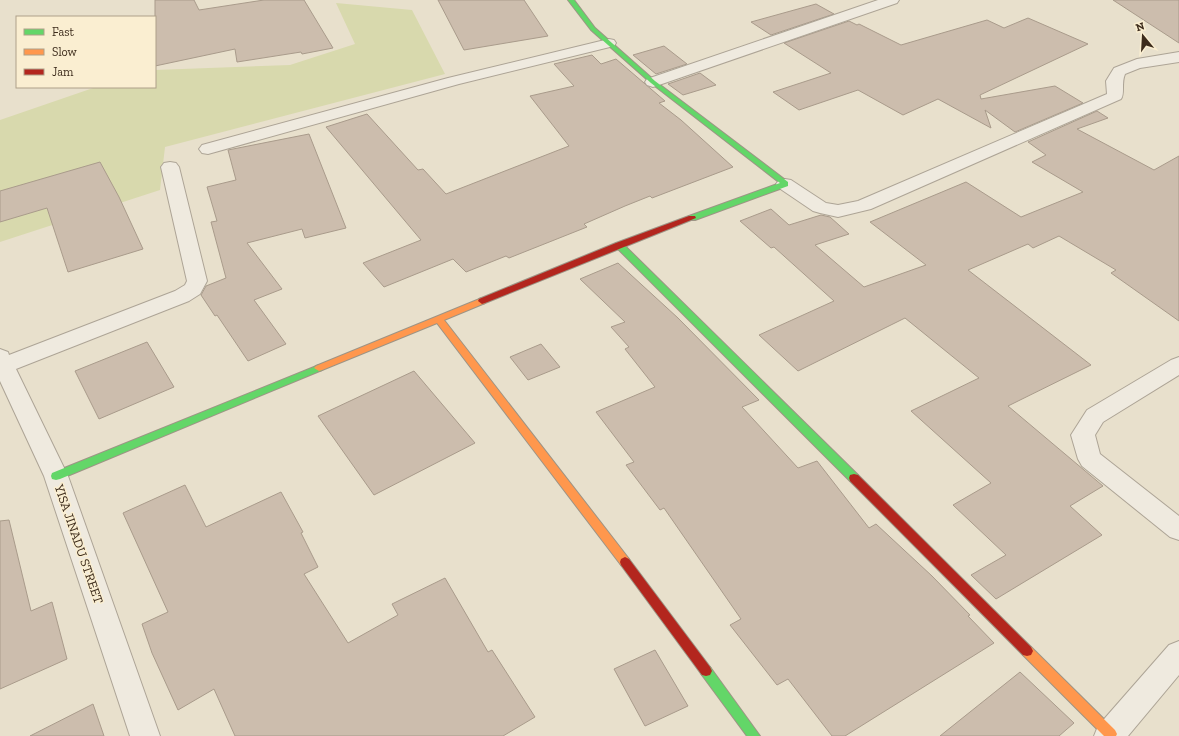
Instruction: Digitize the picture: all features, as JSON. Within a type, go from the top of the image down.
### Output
[{"type":"street","points":[[571,0],[593,29],[653,82],[785,184],[820,207],[838,211],[864,205],[1115,96],[1114,81],[1119,71],[1137,64],[1179,56]]},
{"type":"street","points":[[653,82],[892,0]]},
{"type":"street","points":[[208,149],[454,81],[609,43]]},
{"type":"street","points":[[2,361],[182,296],[193,289],[197,281],[170,167]]},
{"type":"street","points":[[56,476],[620,245],[785,184]]},
{"type":"street","points":[[620,245],[1110,735],[1179,654]]},
{"type":"street","points":[[439,320],[656,603],[754,736]]},
{"type":"street","name":"YISA JINADU STREET","points":[[2,361],[56,476],[145,736]]},
{"type":"street","points":[[1179,365],[1095,416],[1083,436],[1090,459],[1179,530]]},
{"type":"green space","points":[[336,3],[412,10],[445,74],[165,147],[160,190],[0,242],[0,120],[93,88],[156,88],[156,70],[290,65],[355,44]]},
{"type":"building","points":[[155,0],[194,0],[199,10],[264,0],[304,0],[333,48],[302,54],[301,52],[237,62],[235,49],[156,66]]},
{"type":"building","points":[[438,0],[524,0],[548,36],[464,50]]},
{"type":"building","points":[[1113,0],[1179,0],[1179,43]]},
{"type":"building","points":[[816,4],[834,14],[771,35],[751,22]]},
{"type":"building","points":[[1028,18],[1088,44],[980,95],[981,99],[1055,86],[1083,103],[1015,132],[985,110],[991,128],[938,99],[903,115],[858,90],[799,110],[773,92],[831,73],[784,43],[849,21],[857,25],[859,24],[901,45],[987,20],[1004,28]]},
{"type":"building","points":[[664,46],[687,64],[656,74],[633,55]]},
{"type":"building","points":[[592,55],[601,64],[616,59],[665,101],[659,103],[681,120],[733,167],[652,198],[650,196],[625,206],[584,224],[587,227],[509,258],[506,256],[466,272],[453,259],[384,287],[363,263],[421,240],[326,127],[367,114],[418,170],[423,169],[446,194],[569,146],[530,96],[574,86],[554,64]]},
{"type":"building","points":[[700,73],[716,85],[683,95],[668,84]]},
{"type":"building","points":[[1097,111],[1108,118],[1077,129],[1154,170],[1179,156],[1179,321],[1111,273],[1116,270],[1059,236],[1033,248],[1028,244],[968,270],[1091,365],[1008,406],[1103,486],[1070,506],[1102,535],[996,599],[971,575],[1006,555],[953,505],[991,483],[911,411],[979,378],[905,318],[798,371],[759,335],[834,301],[774,247],[771,248],[740,221],[771,209],[789,225],[821,215],[830,217],[849,234],[815,245],[864,287],[926,265],[870,222],[966,182],[1021,217],[1083,192],[1032,162],[1046,155],[1028,142]]},
{"type":"building","points":[[309,134],[346,228],[305,238],[302,229],[247,243],[282,289],[254,300],[286,344],[248,361],[217,315],[215,316],[201,295],[206,286],[226,278],[211,222],[217,221],[207,187],[236,180],[228,150]]},
{"type":"building","points":[[100,162],[119,197],[143,249],[68,272],[47,208],[0,222],[0,191]]},
{"type":"building","points":[[618,263],[678,318],[759,400],[742,407],[798,468],[817,461],[869,528],[876,524],[932,576],[970,615],[968,616],[994,643],[845,736],[832,736],[788,679],[777,685],[730,625],[741,619],[664,508],[660,510],[626,465],[634,462],[596,412],[655,387],[625,349],[629,347],[611,327],[625,322],[580,279]]},
{"type":"building","points":[[147,342],[174,387],[99,419],[75,371]]},
{"type":"building","points":[[541,344],[560,367],[528,380],[510,357]]},
{"type":"building","points":[[414,371],[475,443],[374,495],[318,416]]},
{"type":"building","points":[[185,485],[206,527],[281,492],[303,532],[301,533],[318,567],[304,574],[348,643],[398,615],[392,604],[445,578],[488,652],[492,650],[535,717],[503,736],[235,736],[214,689],[178,710],[152,653],[142,624],[168,612],[123,513]]},
{"type":"building","points":[[9,520],[31,611],[52,602],[67,659],[0,689],[0,521]]},
{"type":"building","points":[[655,650],[688,706],[645,726],[614,669]]},
{"type":"building","points":[[1020,672],[1074,723],[1059,736],[940,736]]},
{"type":"building","points":[[93,704],[104,736],[30,736]]},
{"type":"traffic: fast","points":[[571,0],[593,29],[653,82],[785,184],[692,218]]},
{"type":"traffic: fast","points":[[619,245],[854,478]]},
{"type":"traffic: fast","points":[[56,476],[319,368]]},
{"type":"traffic: fast","points":[[706,671],[754,736]]},
{"type":"traffic: slow","points":[[319,368],[482,301]]},
{"type":"traffic: slow","points":[[439,320],[625,562]]},
{"type":"traffic: slow","points":[[1027,651],[1111,734]]},
{"type":"traffic: jam","points":[[482,301],[619,245],[692,218]]},
{"type":"traffic: jam","points":[[854,478],[1027,651]]},
{"type":"traffic: jam","points":[[625,562],[706,671]]}]
